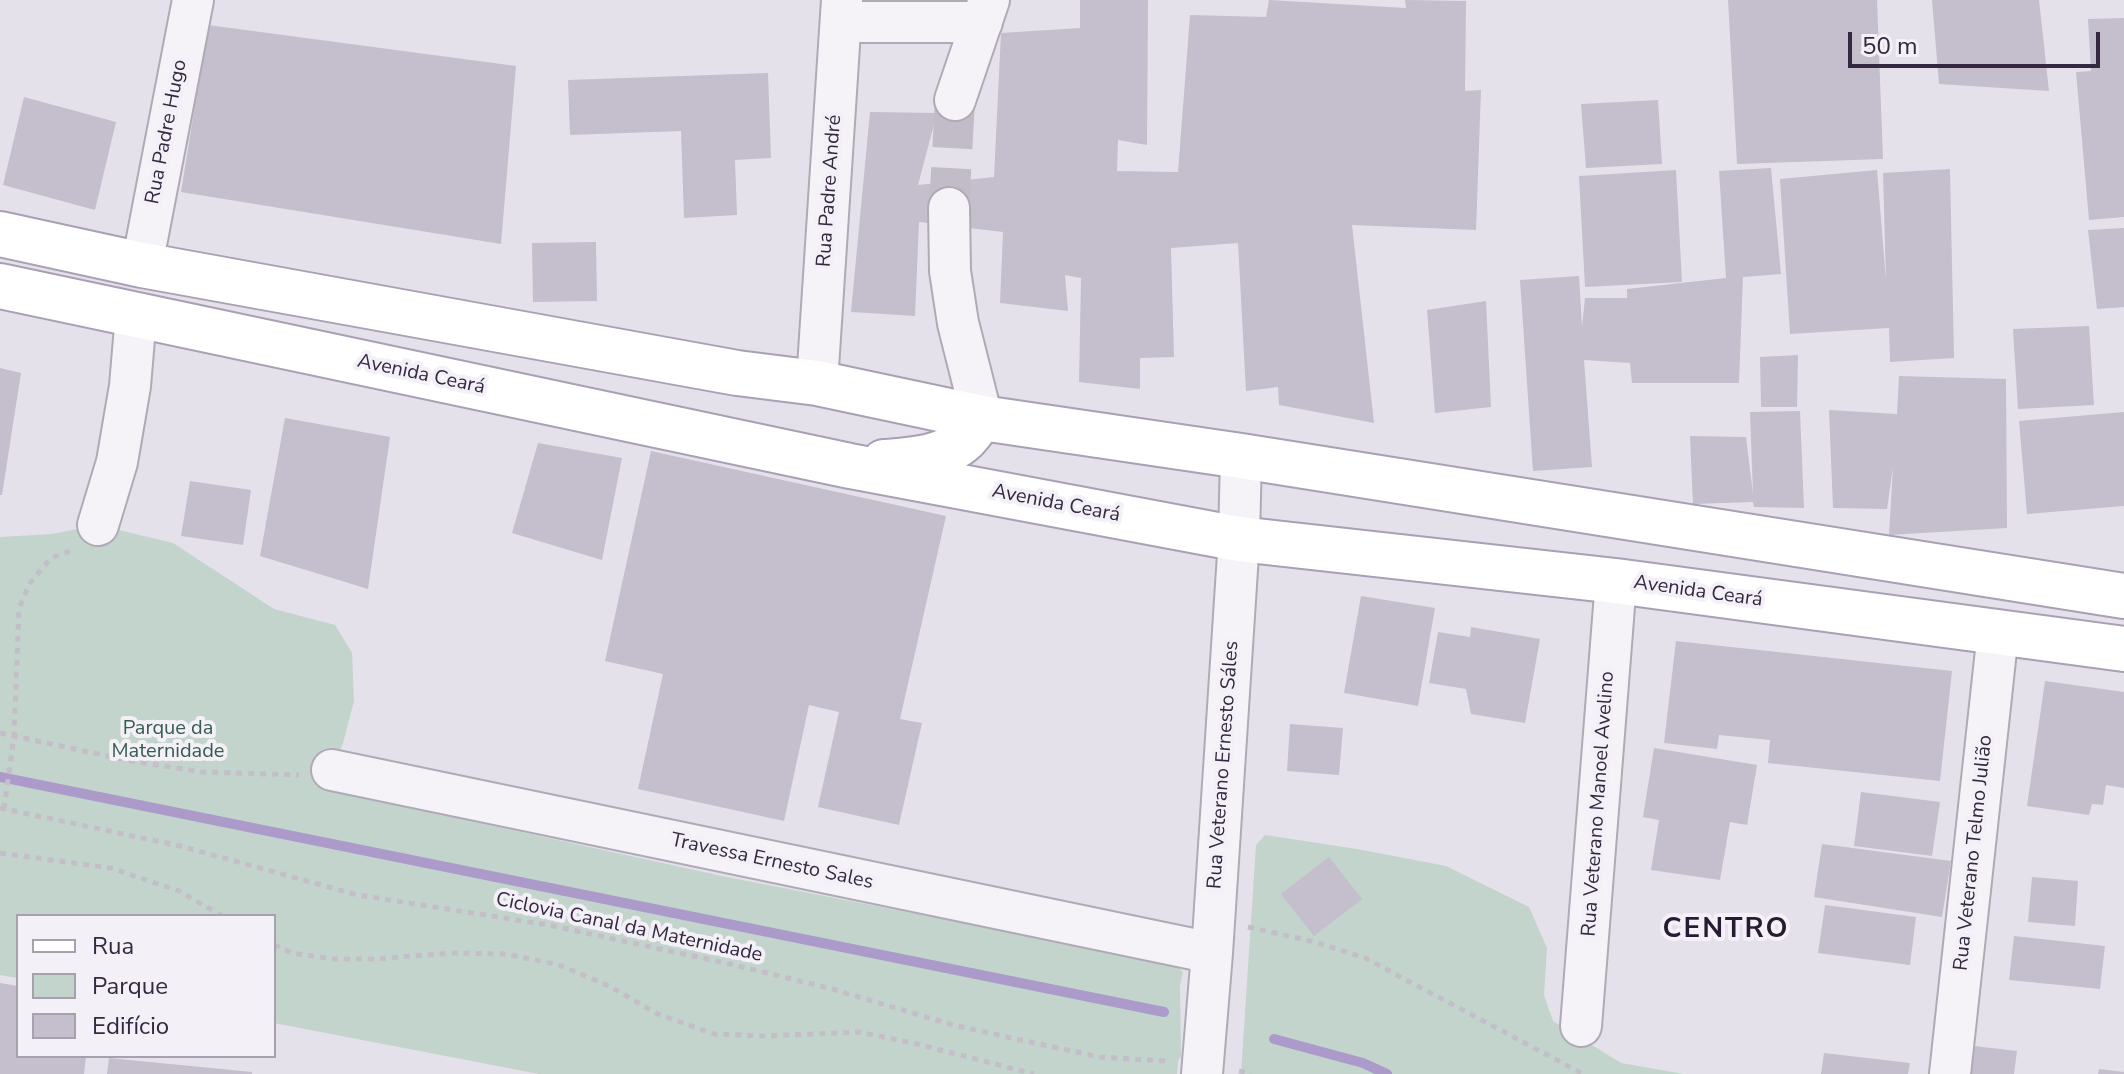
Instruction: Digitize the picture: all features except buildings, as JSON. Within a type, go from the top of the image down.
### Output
[{"type":"main road","points":[[0,234],[142,265],[737,373],[817,383],[982,418],[2124,596]]},
{"type":"main road","name":"Avenida Ceará","points":[[0,286],[850,466],[1239,539],[1616,581],[2124,649]]},
{"type":"main road","points":[[633,419],[654,395],[671,385],[737,373]]},
{"type":"main road","points":[[850,466],[925,457],[952,448],[982,418]]},
{"type":"street","name":"Rua Padre Hugo","points":[[142,265],[193,0]]},
{"type":"street","points":[[842,11],[986,11],[955,100]]},
{"type":"street","name":"Rua Padre André","points":[[817,383],[842,11]]},
{"type":"street","points":[[949,208],[950,271],[958,323],[982,418]]},
{"type":"street","points":[[98,525],[117,462],[130,386],[136,315]]},
{"type":"street","name":"Rua Veterano Ernesto Sáles","points":[[1202,1068],[1239,539],[1241,456]]},
{"type":"street","name":"Rua Veterano Manoel Avelino","points":[[1581,1026],[1616,581]]},
{"type":"street","name":"Rua Veterano Telmo Julião","points":[[1950,1074],[1998,632]]},
{"type":"street","name":"Travessa Ernesto Sales","points":[[332,770],[1213,934]]},
{"type":"path","points":[[2,809],[14,736],[19,608],[30,583],[51,558],[83,547],[98,525]]},
{"type":"path","points":[[0,733],[131,761],[202,772],[308,775],[332,770]]},
{"type":"path","name":"Ciclovia Canal da Maternidade","points":[[2,809],[180,846],[358,895],[549,925],[702,957],[832,989],[953,1025],[1100,1057],[1251,1074]]},
{"type":"path","points":[[0,853],[111,868],[179,891],[219,914]]},
{"type":"path","points":[[1213,934],[1251,928],[1315,942],[1365,958],[1583,1074]]},
{"type":"path","points":[[276,946],[292,953],[334,959],[451,953],[507,954],[559,965],[609,986],[658,1014],[714,1034],[764,1036],[859,1032],[1034,1074]]},
{"type":"green space","name":"Parque da Maternidade","points":[[98,525],[173,543],[274,609],[335,625],[352,653],[354,701],[332,770],[329,790],[722,876],[1174,964],[1183,972],[1180,985],[1181,1056],[1177,1074],[539,1074],[276,1023],[276,914],[16,914],[16,978],[0,975],[0,537],[52,534]]},
{"type":"green space","points":[[1265,835],[1446,866],[1529,907],[1547,948],[1544,995],[1553,1021],[1621,1063],[1684,1074],[1241,1074],[1256,845]]},
{"type":"waterway","points":[[0,777],[1164,1012]]},
{"type":"waterway","points":[[1274,1039],[1363,1063],[1387,1074]]},
{"type":"tunnel","points":[[949,208],[955,100]]},
{"type":"district","name":"CENTRO","points":[[1726,930]]}]
